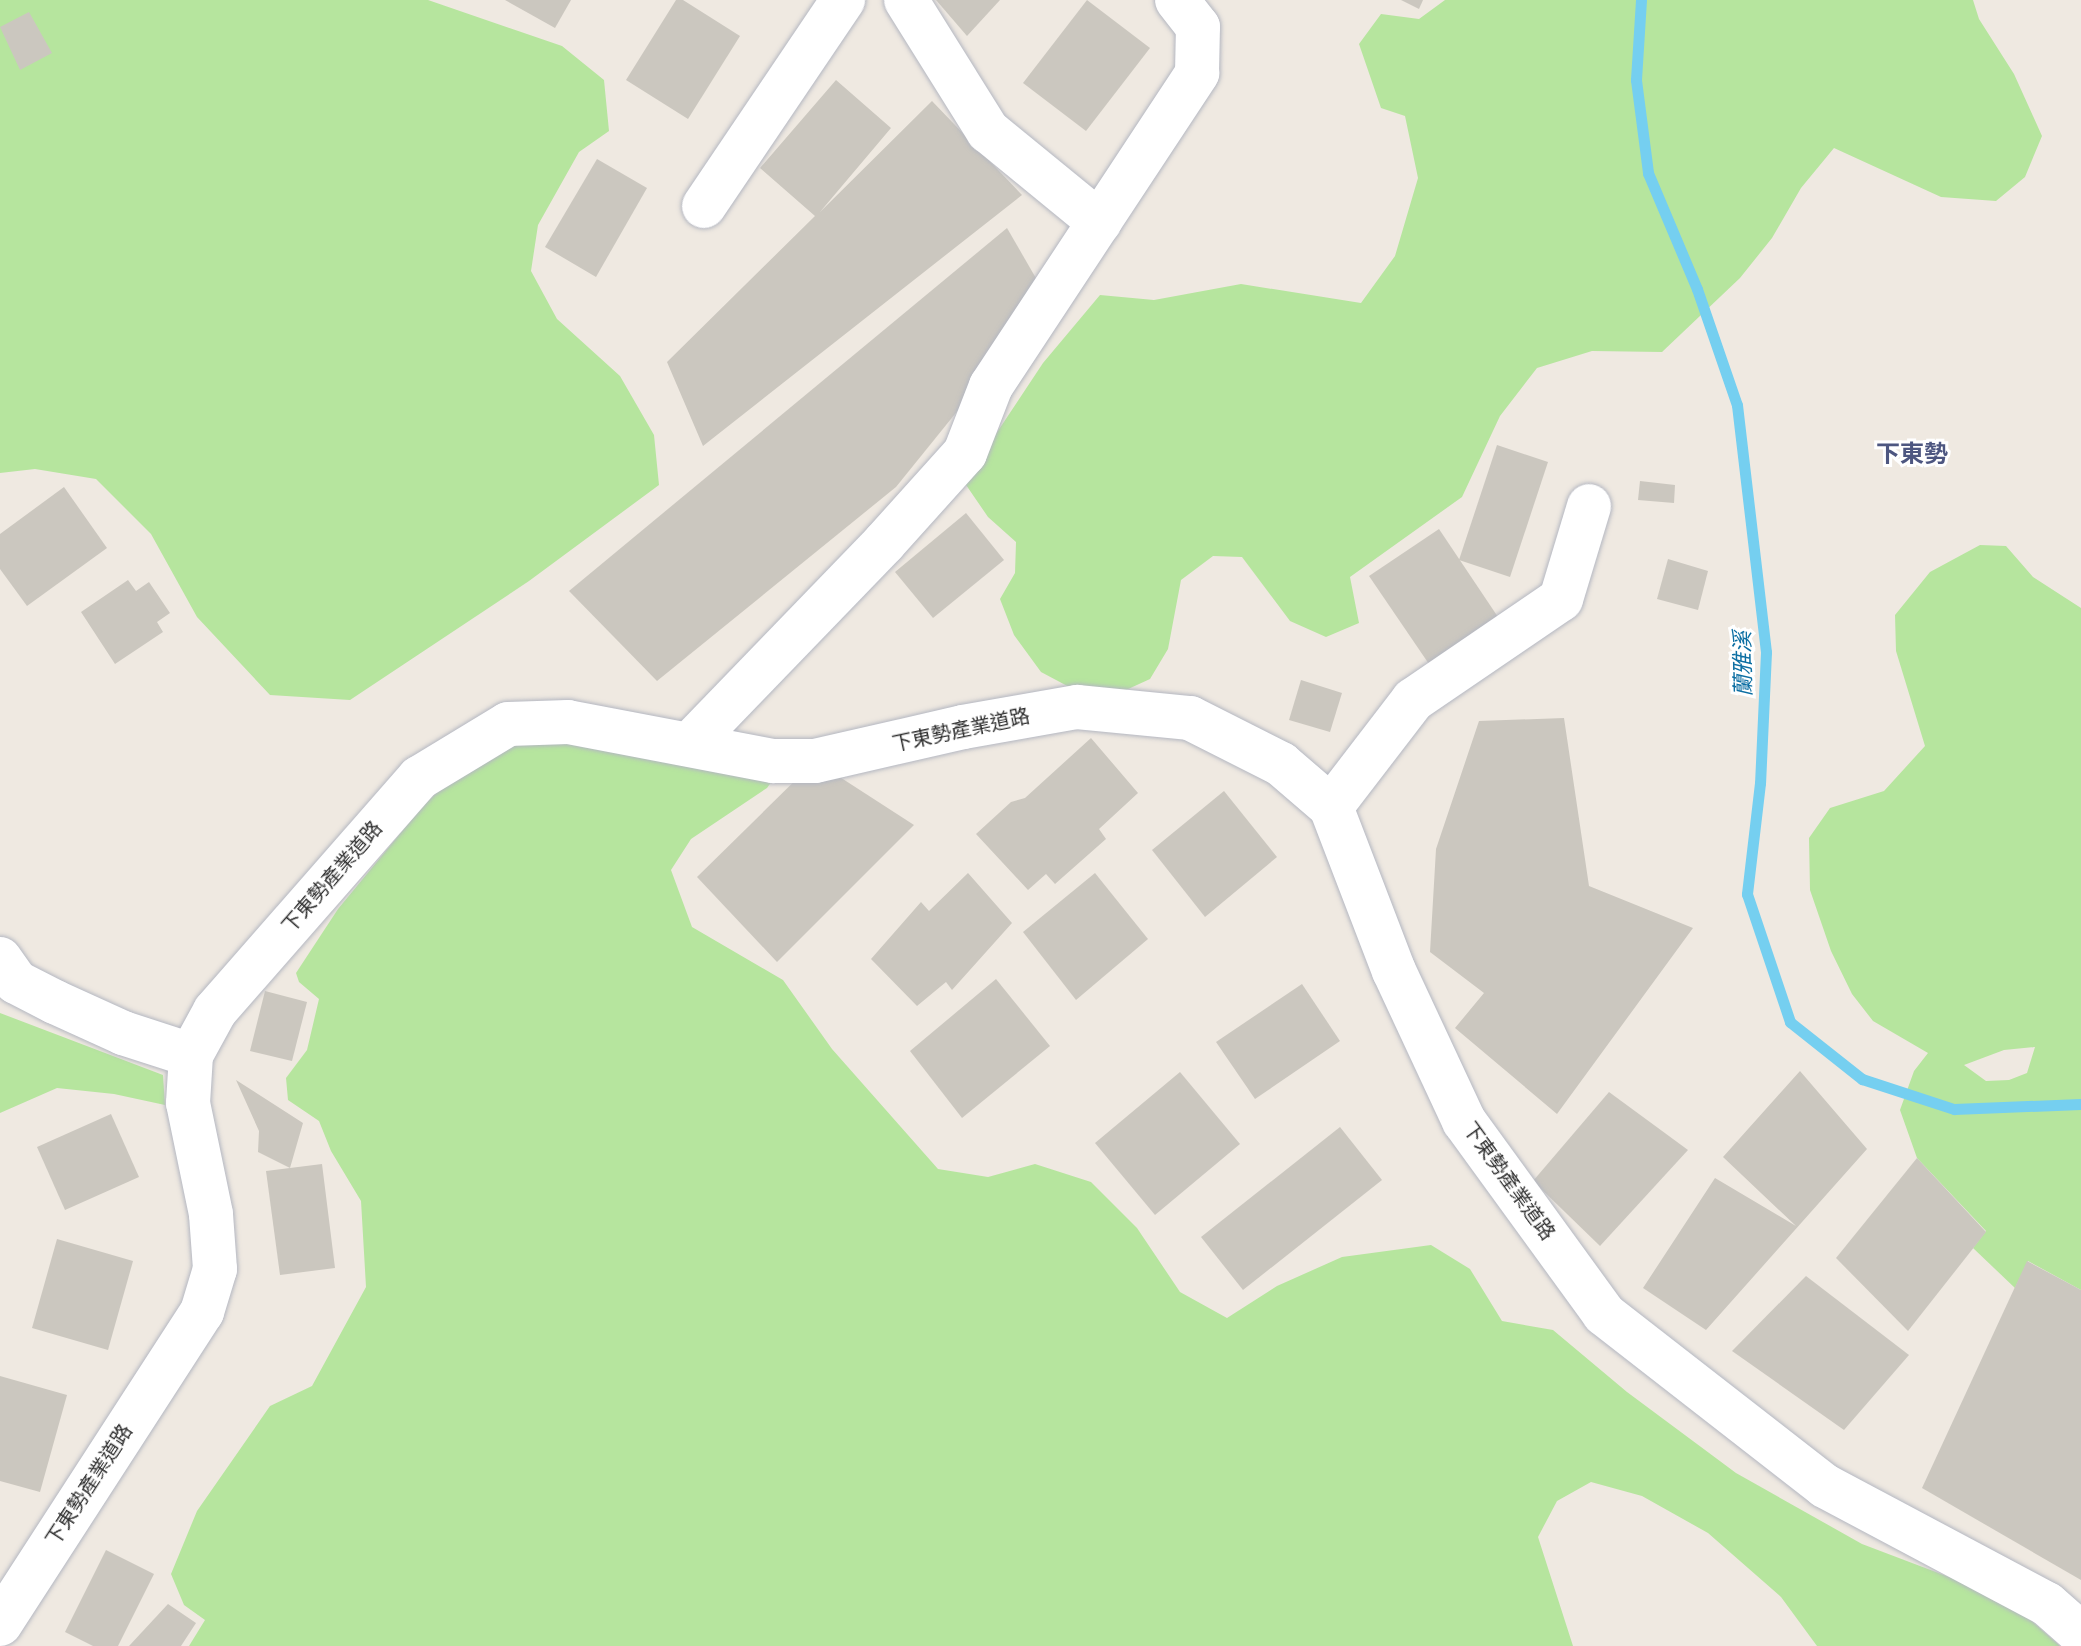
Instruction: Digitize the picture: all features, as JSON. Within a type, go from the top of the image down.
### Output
[{"type":"street","points":[[704,206],[843,0]]},
{"type":"street","points":[[906,0],[988,131],[1099,222]]},
{"type":"street","points":[[690,744],[884,543],[965,453],[991,386],[1197,73],[1198,27],[1177,0]]},
{"type":"street","points":[[1331,807],[1413,700],[1561,599],[1589,506]]},
{"type":"street","name":"下東勢產業道路","points":[[0,1624],[202,1312],[215,1269],[211,1214],[188,1103],[191,1055],[215,1011],[419,778],[475,741],[508,724],[568,722],[773,761],[815,761],[963,727],[1077,707],[1190,718],[1281,764],[1331,807],[1394,971],[1464,1121],[1604,1314],[1825,1486],[2047,1604],[2081,1634]]},
{"type":"street","points":[[0,959],[16,982],[55,1002],[123,1033],[191,1055]]},
{"type":"green space","points":[[0,0],[428,0],[562,46],[604,80],[609,131],[579,152],[538,225],[531,271],[557,319],[620,376],[654,435],[659,485],[529,581],[350,700],[270,695],[197,617],[151,534],[96,479],[35,469],[0,473]]},
{"type":"green space","points":[[1445,0],[1973,0],[1979,19],[2014,74],[2042,136],[2025,177],[1996,201],[1941,197],[1834,148],[1801,188],[1772,238],[1740,278],[1662,352],[1592,351],[1537,368],[1500,416],[1462,497],[1350,577],[1359,623],[1326,637],[1290,621],[1242,557],[1213,556],[1181,580],[1168,649],[1150,679],[1126,690],[1073,689],[1041,672],[1014,635],[1000,599],[1015,573],[1016,542],[988,517],[964,482],[1043,363],[1100,295],[1154,300],[1241,284],[1361,303],[1395,256],[1418,178],[1405,116],[1381,108],[1359,44],[1381,14],[1419,19]]},
{"type":"green space","points":[[1980,545],[2006,546],[2033,577],[2081,608],[2081,1290],[2028,1261],[2015,1288],[1973,1248],[1986,1231],[1917,1158],[1900,1110],[1914,1071],[1928,1053],[1873,1021],[1852,994],[1831,951],[1810,890],[1809,838],[1830,808],[1884,791],[1925,746],[1896,651],[1895,615],[1930,572]],"holes":[[[2035,1047],[2027,1073],[2009,1080],[1986,1081],[1964,1065],[2004,1050]]]},
{"type":"green space","points":[[520,737],[777,774],[767,788],[691,839],[671,870],[692,927],[783,980],[832,1049],[938,1169],[988,1177],[1035,1164],[1091,1182],[1137,1228],[1180,1292],[1227,1318],[1277,1286],[1342,1257],[1431,1245],[1470,1269],[1502,1321],[1553,1330],[1627,1392],[1736,1473],[1862,1544],[2007,1599],[2060,1646],[1817,1646],[1781,1597],[1708,1533],[1642,1496],[1591,1482],[1557,1501],[1538,1537],[1573,1646],[189,1646],[205,1620],[184,1605],[171,1574],[197,1511],[270,1406],[312,1386],[366,1287],[361,1201],[331,1151],[319,1121],[288,1100],[286,1078],[307,1050],[319,999],[299,982],[296,973],[338,909],[422,807],[474,757]]},
{"type":"green space","points":[[0,1013],[163,1075],[165,1105],[114,1094],[57,1088],[0,1113]]},
{"type":"building","points":[[505,0],[571,0],[555,28]]},
{"type":"building","points":[[676,0],[683,0],[740,36],[688,119],[626,80]]},
{"type":"building","points":[[936,0],[1000,0],[967,36]]},
{"type":"building","points":[[1087,0],[1150,48],[1086,131],[1023,83]]},
{"type":"building","points":[[1401,0],[1423,0],[1419,9]]},
{"type":"building","points":[[29,12],[52,53],[20,70],[0,27]]},
{"type":"building","points":[[836,80],[891,128],[820,212],[932,101],[1022,195],[703,446],[667,362],[815,216],[760,168]]},
{"type":"building","points":[[597,159],[647,188],[596,277],[545,247]]},
{"type":"building","points":[[1007,228],[1048,299],[896,487],[657,681],[569,591]]},
{"type":"building","points":[[1497,445],[1548,462],[1510,577],[1459,560]]},
{"type":"building","points":[[1640,481],[1675,485],[1674,503],[1638,500]]},
{"type":"building","points":[[64,487],[107,548],[27,606],[0,569],[0,534]]},
{"type":"building","points":[[966,513],[1004,560],[933,618],[895,572]]},
{"type":"building","points":[[1439,529],[1500,620],[1431,667],[1369,576]]},
{"type":"building","points":[[1668,559],[1708,571],[1698,610],[1657,599]]},
{"type":"building","points":[[128,580],[136,591],[149,582],[170,613],[157,622],[163,632],[115,664],[81,612]]},
{"type":"building","points":[[1301,680],[1342,693],[1330,732],[1289,720]]},
{"type":"building","points":[[1564,718],[1589,886],[1693,928],[1557,1114],[1455,1028],[1484,993],[1430,952],[1436,849],[1479,721]]},
{"type":"building","points":[[1091,738],[1138,793],[1099,829],[1106,839],[1055,884],[1046,874],[1028,890],[976,834],[1011,802],[1025,798]]},
{"type":"building","points":[[815,761],[914,825],[777,962],[697,877]]},
{"type":"building","points":[[1224,791],[1277,857],[1205,917],[1152,850]]},
{"type":"building","points":[[968,873],[1012,923],[952,990],[946,982],[917,1006],[871,959],[921,902],[929,911]]},
{"type":"building","points":[[1095,873],[1148,939],[1076,1000],[1023,932]]},
{"type":"building","points":[[996,979],[1050,1046],[962,1118],[910,1051]]},
{"type":"building","points":[[1302,984],[1340,1041],[1255,1099],[1216,1042]]},
{"type":"building","points":[[265,991],[307,1002],[292,1061],[250,1051]]},
{"type":"building","points":[[1800,1071],[1867,1149],[1706,1330],[1643,1288],[1715,1178],[1796,1226],[1723,1157]]},
{"type":"building","points":[[1180,1072],[1240,1144],[1155,1215],[1095,1143]]},
{"type":"building","points":[[236,1080],[303,1123],[290,1168],[258,1152],[259,1131]]},
{"type":"building","points":[[1609,1092],[1688,1150],[1600,1246],[1533,1181]]},
{"type":"building","points":[[111,1114],[139,1177],[65,1210],[37,1147]]},
{"type":"building","points":[[1340,1127],[1382,1180],[1243,1290],[1201,1237]]},
{"type":"building","points":[[1917,1158],[1986,1232],[1908,1331],[1836,1258]]},
{"type":"building","points":[[322,1164],[335,1268],[280,1275],[266,1171]]},
{"type":"building","points":[[57,1239],[133,1261],[108,1350],[32,1328]]},
{"type":"building","points":[[2027,1261],[2081,1290],[2081,1580],[1922,1488]]},
{"type":"building","points":[[1806,1276],[1909,1355],[1844,1430],[1732,1351]]},
{"type":"building","points":[[0,1376],[67,1395],[40,1492],[0,1481]]},
{"type":"building","points":[[106,1550],[154,1574],[118,1646],[93,1646],[65,1632]]},
{"type":"building","points":[[168,1604],[196,1623],[181,1646],[129,1646]]},
{"type":"waterway","name":"蘭雅溪","points":[[1641,0],[1636,80],[1648,173],[1697,289],[1737,405],[1766,652],[1760,783],[1747,894],[1790,1022],[1862,1079],[1954,1109],[2081,1104]]},
{"type":"district","name":"下東勢","points":[[1912,455]]}]
